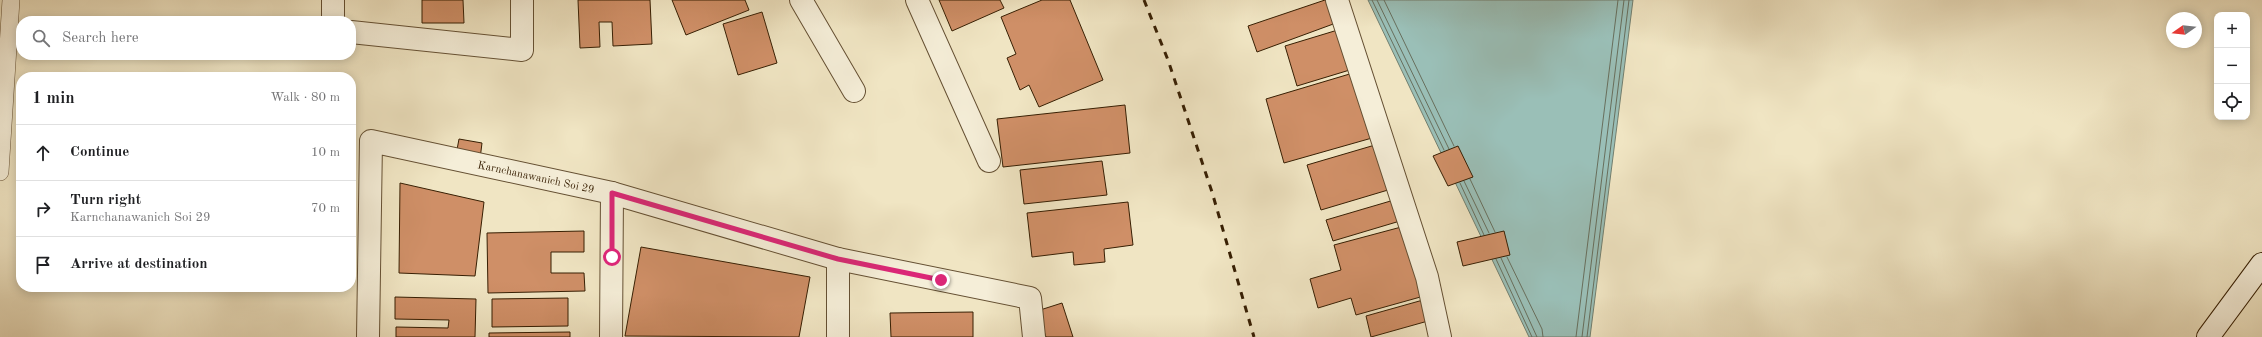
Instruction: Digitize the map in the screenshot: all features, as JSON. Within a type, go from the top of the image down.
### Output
[{"type":"street","points":[[333,0],[333,16]]},
{"type":"street","points":[[356,33],[522,50],[522,0]]},
{"type":"street","points":[[801,0],[854,91]]},
{"type":"street","points":[[917,0],[989,161]]},
{"type":"street","points":[[1337,0],[1427,277],[1440,337]]},
{"type":"street","name":"Karnchanawanich Soi 29","points":[[368,337],[371,141],[612,193],[838,259],[1030,298],[1034,337]]},
{"type":"street","points":[[611,337],[612,193]]},
{"type":"street","points":[[838,259],[838,337]]},
{"type":"street","points":[[2208,337],[2262,264]]},
{"type":"lane","points":[[0,172],[11,0]]},
{"type":"water","points":[[1368,0],[1633,0],[1590,337],[1529,337]]},
{"type":"building","points":[[422,0],[463,0],[464,23],[422,23]]},
{"type":"building","points":[[578,0],[650,0],[652,44],[613,46],[612,22],[599,22],[600,47],[580,48]]},
{"type":"building","points":[[672,0],[745,0],[749,10],[686,35]]},
{"type":"building","points":[[939,0],[1000,0],[1004,8],[952,31]]},
{"type":"building","points":[[1042,0],[1070,0],[1103,80],[1039,107],[1029,85],[1020,90],[1007,58],[1016,54],[1001,17]]},
{"type":"building","points":[[1325,0],[1329,0],[1336,23],[1257,52],[1248,26]]},
{"type":"building","points":[[762,12],[777,63],[738,75],[723,24]]},
{"type":"building","points":[[1341,29],[1353,69],[1297,86],[1285,46]]},
{"type":"building","points":[[1353,73],[1372,138],[1284,163],[1266,99]]},
{"type":"building","points":[[1125,105],[1130,153],[1003,167],[997,119]]},
{"type":"building","points":[[459,139],[482,143],[480,159],[456,155]]},
{"type":"building","points":[[1375,145],[1388,190],[1321,210],[1307,165]]},
{"type":"building","points":[[1458,146],[1473,177],[1448,186],[1433,156]]},
{"type":"building","points":[[1102,161],[1107,195],[1024,204],[1020,170]]},
{"type":"building","points":[[400,183],[484,202],[475,276],[399,273]]},
{"type":"building","points":[[1394,200],[1400,221],[1333,241],[1326,220]]},
{"type":"building","points":[[1128,202],[1133,245],[1104,249],[1105,262],[1074,265],[1073,252],[1032,257],[1027,213]]},
{"type":"building","points":[[1405,226],[1424,296],[1356,315],[1351,298],[1318,308],[1310,279],[1341,270],[1334,245]]},
{"type":"building","points":[[584,231],[584,252],[551,252],[551,273],[584,273],[585,291],[488,293],[487,233]]},
{"type":"building","points":[[1504,231],[1510,255],[1463,266],[1457,242]]},
{"type":"building","points":[[641,247],[810,277],[799,337],[625,336]]},
{"type":"building","points":[[395,297],[476,299],[475,337],[396,337],[396,327],[448,328],[449,320],[395,319]]},
{"type":"building","points":[[568,298],[568,326],[492,327],[492,299]]},
{"type":"building","points":[[1423,300],[1428,321],[1371,337],[1366,316]]},
{"type":"building","points":[[1062,303],[1073,337],[1046,337],[1037,311]]},
{"type":"building","points":[[973,312],[973,337],[891,337],[890,313]]},
{"type":"building","points":[[570,332],[570,337],[489,337],[489,333]]},
{"type":"railway","points":[[1144,0],[1168,60],[1212,192],[1254,337]]},
{"type":"route","points":[[612,257],[612,193],[838,259],[941,280]]}]
